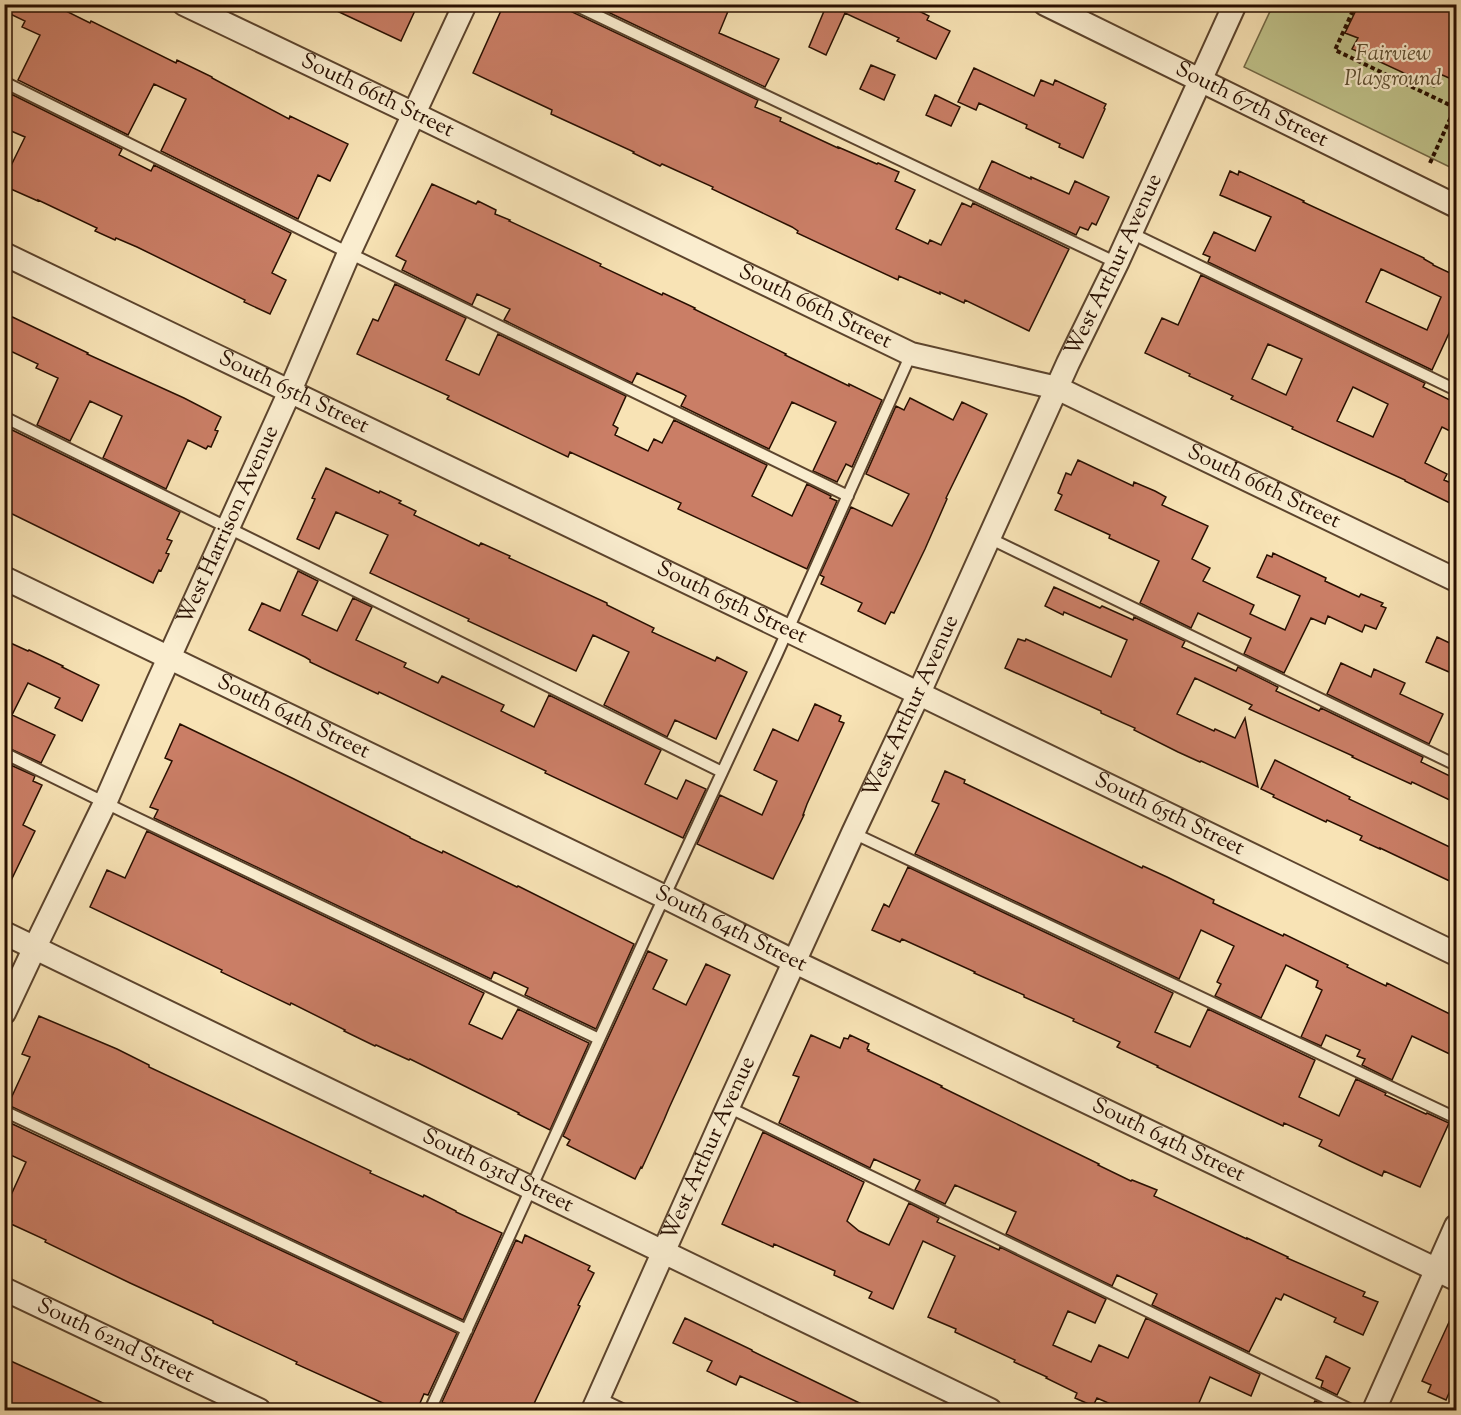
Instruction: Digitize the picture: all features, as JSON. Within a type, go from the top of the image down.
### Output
[{"type":"street","name":"South 66th Street","points":[[184,4],[910,354],[1057,388],[1456,580]]},
{"type":"street","name":"West Harrison Avenue","points":[[4,1013],[105,803],[350,253],[465,4]]},
{"type":"street","name":"South 67th Street","points":[[1045,4],[1456,206]]},
{"type":"street","name":"West Arthur Avenue","points":[[596,1404],[728,1107],[1057,388],[1236,4]]},
{"type":"street","name":"South 65th Street","points":[[4,254],[919,693],[1456,954]]},
{"type":"street","name":"South 64th Street","points":[[4,578],[795,962],[1447,1274]]},
{"type":"street","name":"South 63rd Street","points":[[4,933],[990,1410]]},
{"type":"street","points":[[1374,1410],[1447,1274],[1456,1226]]},
{"type":"street","name":"South 62nd Street","points":[[4,1289],[259,1410]]},
{"type":"lane","points":[[573,4],[1117,263]]},
{"type":"lane","points":[[4,82],[848,496]]},
{"type":"lane","points":[[1131,233],[1456,390]]},
{"type":"lane","points":[[430,1410],[788,631],[910,354]]},
{"type":"lane","points":[[4,417],[722,772]]},
{"type":"lane","points":[[989,538],[1456,765]]},
{"type":"lane","points":[[4,753],[599,1039]]},
{"type":"lane","points":[[853,834],[1456,1118]]},
{"type":"lane","points":[[728,1107],[1351,1410]]},
{"type":"lane","points":[[4,1111],[467,1330]]},
{"type":"lane","points":[[596,1404],[624,1410]]},
{"type":"path","points":[[1356,4],[1335,50],[1456,107],[1430,163]]},
{"type":"green space","name":"Fairview Playground","points":[[1273,5],[1456,5],[1456,170],[1244,67]]},
{"type":"building","points":[[4,4],[52,4],[176,63],[177,60],[289,119],[290,116],[348,144],[330,181],[318,175],[298,219],[161,151],[186,99],[154,84],[128,135],[18,80],[40,35],[22,27],[25,21],[4,11]]},
{"type":"building","points":[[322,4],[418,4],[401,41]]},
{"type":"building","points":[[504,4],[566,4],[570,11],[758,100],[755,107],[781,118],[780,121],[838,148],[899,172],[895,181],[915,190],[896,229],[928,244],[930,240],[941,245],[962,203],[971,207],[973,203],[1069,249],[1029,331],[965,300],[964,303],[899,276],[898,280],[797,233],[798,231],[792,227],[712,189],[713,187],[662,164],[660,166],[551,114],[552,110],[473,73]]},
{"type":"building","points":[[591,4],[731,4],[719,33],[779,59],[765,87]]},
{"type":"building","points":[[827,4],[905,4],[929,16],[927,20],[950,31],[936,59],[897,41],[899,38],[845,13],[826,55],[809,47]]},
{"type":"building","points":[[1359,4],[1456,4],[1456,81],[1440,74],[1434,87],[1352,49],[1358,38],[1345,33]]},
{"type":"building","points":[[871,65],[895,75],[884,100],[860,89]]},
{"type":"building","points":[[974,68],[1034,96],[1041,80],[1053,85],[1055,80],[1106,104],[1083,158],[1026,128],[1027,125],[979,103],[976,110],[958,102]]},
{"type":"building","points":[[11,94],[122,149],[119,155],[151,171],[154,165],[291,233],[272,273],[286,280],[270,314],[137,247],[95,231],[97,228],[4,186],[4,180],[25,137],[4,128],[4,108]]},
{"type":"building","points":[[935,95],[960,107],[951,126],[926,115]]},
{"type":"building","points":[[992,161],[1069,194],[1075,181],[1109,197],[1096,225],[1092,223],[1088,230],[1080,227],[1076,235],[979,189]]},
{"type":"building","points":[[1230,171],[1238,175],[1239,171],[1424,258],[1452,274],[1456,262],[1456,318],[1432,370],[1208,262],[1210,257],[1203,254],[1214,232],[1255,251],[1271,217],[1220,195]],"holes":[[[1381,269],[1441,297],[1427,330],[1366,302]]]},
{"type":"building","points":[[432,184],[476,204],[478,201],[496,210],[495,214],[601,264],[600,266],[695,308],[785,355],[882,400],[852,467],[846,464],[837,482],[813,471],[836,422],[792,402],[769,449],[681,406],[686,396],[683,394],[637,373],[632,383],[504,320],[510,309],[477,294],[472,305],[402,270],[406,261],[396,256]]},
{"type":"building","points":[[1201,275],[1425,383],[1423,387],[1456,403],[1456,434],[1442,427],[1425,463],[1447,474],[1444,480],[1456,485],[1456,506],[1231,399],[1233,396],[1145,353],[1162,318],[1178,325]],"holes":[[[1268,344],[1302,359],[1286,395],[1252,379]],[[1353,387],[1388,404],[1373,437],[1337,421]]]},
{"type":"building","points":[[395,284],[466,318],[446,360],[479,375],[498,334],[626,396],[613,425],[618,428],[615,435],[648,451],[654,439],[662,443],[674,420],[767,465],[752,496],[792,516],[807,484],[831,496],[830,498],[837,501],[807,569],[678,509],[681,503],[570,452],[568,457],[447,399],[449,396],[357,354],[373,319],[378,321]]},
{"type":"building","points":[[4,313],[221,417],[211,447],[208,446],[206,449],[188,440],[166,489],[103,458],[122,416],[90,401],[70,441],[37,425],[58,378],[36,368],[38,364],[4,348]]},
{"type":"building","points":[[910,398],[953,420],[962,402],[987,414],[894,613],[891,612],[885,624],[858,611],[862,603],[821,584],[824,577],[820,575],[851,507],[892,526],[909,494],[866,474],[896,406],[904,410]]},
{"type":"building","points":[[4,426],[180,512],[167,539],[172,541],[166,553],[169,554],[153,583],[4,510]]},
{"type":"building","points":[[1078,460],[1133,486],[1134,482],[1155,491],[1166,497],[1162,505],[1208,526],[1192,559],[1210,568],[1203,581],[1254,605],[1250,614],[1285,630],[1300,596],[1257,577],[1267,555],[1272,557],[1273,553],[1326,578],[1325,581],[1359,597],[1361,594],[1383,603],[1381,606],[1386,608],[1376,629],[1365,625],[1362,632],[1328,616],[1325,624],[1311,618],[1284,673],[1244,654],[1251,638],[1198,613],[1191,628],[1140,603],[1159,561],[1055,510],[1062,495],[1058,493],[1066,473],[1071,475]]},
{"type":"building","points":[[326,468],[401,501],[399,503],[416,511],[414,515],[479,546],[481,543],[510,556],[509,558],[607,603],[654,628],[652,632],[715,661],[717,657],[747,672],[716,739],[675,720],[667,737],[604,705],[629,652],[593,635],[576,671],[370,573],[388,535],[336,512],[319,549],[297,539]]},
{"type":"building","points":[[298,571],[318,581],[302,615],[337,631],[353,598],[372,607],[356,640],[406,663],[404,667],[438,683],[442,676],[504,705],[501,711],[534,727],[549,695],[661,750],[645,784],[677,799],[686,780],[706,789],[683,838],[379,692],[378,694],[310,662],[305,657],[249,630],[262,603],[280,611]]},
{"type":"building","points":[[1054,587],[1100,608],[1102,606],[1133,620],[1134,617],[1185,641],[1182,647],[1236,671],[1238,667],[1278,687],[1276,691],[1319,711],[1321,708],[1423,757],[1421,762],[1456,779],[1456,803],[1249,709],[1252,705],[1195,678],[1177,714],[1235,738],[1245,718],[1258,787],[1178,752],[1101,711],[1005,668],[1018,639],[1025,641],[1026,639],[1111,677],[1127,640],[1045,606]]},
{"type":"building","points":[[1437,637],[1456,646],[1456,675],[1426,662]]},
{"type":"building","points":[[4,640],[99,685],[82,721],[55,708],[60,698],[28,683],[12,715],[55,735],[41,763],[4,746]]},
{"type":"building","points":[[1341,663],[1371,677],[1374,669],[1405,683],[1400,694],[1443,714],[1429,744],[1327,694]]},
{"type":"building","points":[[815,704],[841,716],[839,721],[844,723],[773,879],[697,844],[720,795],[762,815],[777,781],[754,770],[773,729],[798,741]]},
{"type":"building","points":[[180,724],[410,838],[518,886],[634,944],[596,1029],[525,995],[528,988],[494,972],[491,979],[154,818],[158,810],[150,807],[172,761],[165,758]]},
{"type":"building","points":[[1275,760],[1350,797],[1349,799],[1456,850],[1456,884],[1360,840],[1362,836],[1327,820],[1326,822],[1261,789]]},
{"type":"building","points":[[4,762],[35,776],[33,781],[42,785],[23,825],[35,831],[4,895]]},
{"type":"building","points":[[945,771],[965,780],[964,783],[1214,900],[1213,903],[1283,936],[1284,934],[1386,986],[1387,983],[1456,1017],[1456,1057],[1412,1036],[1392,1080],[1362,1065],[1365,1059],[1357,1056],[1360,1050],[1326,1035],[1321,1046],[1301,1037],[1322,990],[1316,987],[1318,981],[1286,965],[1261,1018],[1215,996],[1221,984],[1217,982],[1234,946],[1201,930],[1179,979],[915,854],[939,804],[932,801]]},
{"type":"building","points":[[147,831],[484,993],[469,1024],[502,1039],[518,1009],[589,1043],[550,1130],[410,1059],[375,1046],[291,1003],[290,1005],[90,907],[107,870],[125,878]]},
{"type":"building","points":[[908,867],[1173,993],[1155,1032],[1190,1047],[1208,1009],[1315,1060],[1299,1097],[1339,1116],[1356,1079],[1386,1093],[1385,1095],[1449,1123],[1420,1187],[1384,1171],[1382,1176],[1350,1161],[1319,1146],[1322,1140],[1284,1123],[1283,1126],[1157,1067],[1117,1047],[1120,1042],[1073,1021],[1074,1019],[902,939],[900,942],[872,930],[884,904],[889,907]]},
{"type":"building","points":[[648,951],[667,960],[653,989],[686,1005],[706,964],[730,975],[635,1179],[567,1145],[570,1140],[563,1136]]},
{"type":"building","points":[[39,1016],[117,1049],[149,1067],[371,1171],[370,1173],[423,1197],[424,1195],[502,1233],[463,1320],[8,1105],[30,1057],[22,1054]]},
{"type":"building","points":[[811,1035],[840,1048],[844,1038],[848,1039],[850,1035],[869,1044],[868,1051],[1131,1181],[1157,1190],[1154,1196],[1365,1292],[1363,1296],[1378,1302],[1363,1335],[1334,1322],[1336,1318],[1284,1294],[1281,1300],[1276,1298],[1249,1352],[1152,1305],[1157,1294],[1117,1275],[1112,1286],[1006,1234],[1016,1212],[955,1185],[945,1204],[915,1190],[920,1180],[874,1159],[870,1168],[779,1123],[799,1077],[793,1075]]},
{"type":"building","points":[[4,1120],[457,1333],[428,1395],[424,1394],[417,1410],[396,1410],[296,1364],[297,1362],[11,1224],[12,1221],[4,1218],[4,1192],[11,1195],[26,1162],[4,1152]]},
{"type":"building","points":[[763,1132],[864,1182],[847,1221],[859,1231],[889,1245],[909,1203],[939,1218],[937,1222],[999,1250],[1000,1247],[1106,1299],[1095,1323],[1068,1311],[1053,1345],[1091,1362],[1099,1345],[1128,1358],[1146,1318],[1260,1374],[1251,1396],[1210,1377],[1196,1410],[1124,1410],[1097,1398],[1093,1406],[1075,1398],[1077,1393],[955,1332],[956,1329],[928,1317],[955,1256],[923,1241],[893,1309],[869,1298],[872,1292],[834,1275],[835,1271],[722,1224]]},
{"type":"building","points":[[525,1235],[590,1266],[588,1270],[594,1273],[531,1410],[461,1410],[442,1402],[516,1240],[522,1243]]},
{"type":"building","points":[[1456,1307],[1456,1377],[1446,1400],[1428,1392],[1431,1385],[1422,1381]]},
{"type":"building","points":[[685,1318],[874,1410],[815,1410],[740,1376],[736,1385],[707,1371],[712,1361],[673,1343]]},
{"type":"building","points":[[1326,1356],[1350,1368],[1337,1395],[1321,1387],[1323,1381],[1316,1378]]},
{"type":"building","points":[[4,1358],[55,1381],[118,1410],[4,1410]]},
{"type":"building","points":[[1315,1401],[1331,1408],[1330,1410],[1310,1410]]}]
